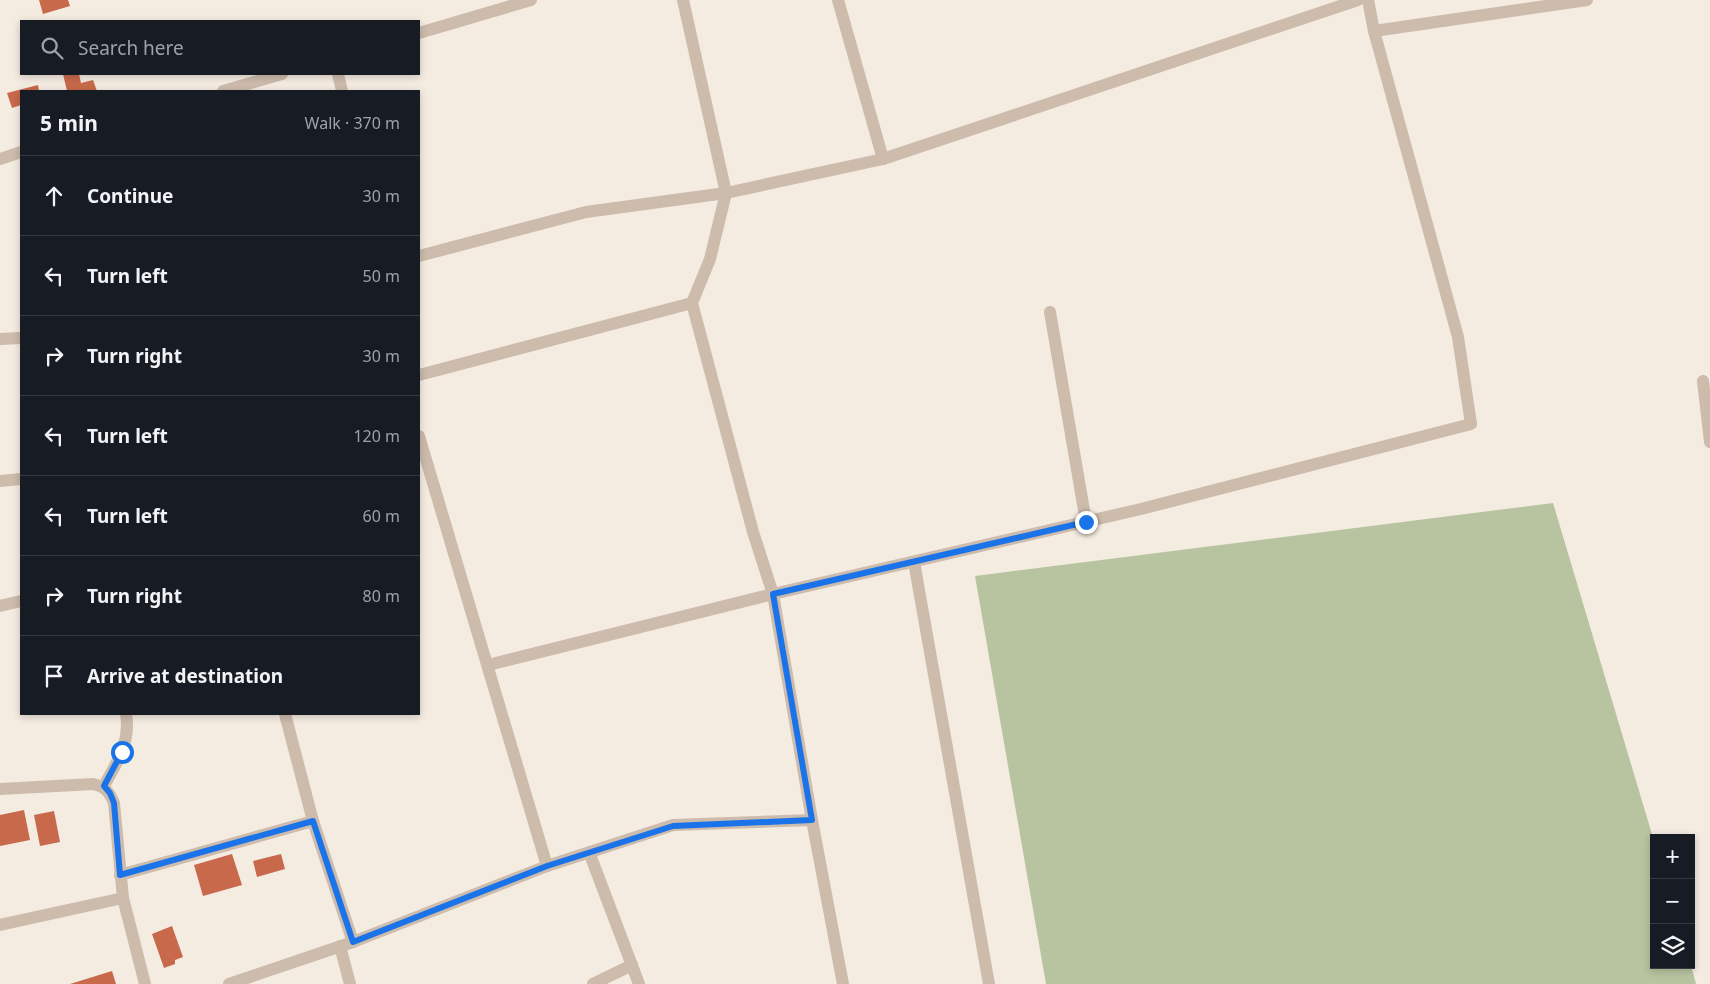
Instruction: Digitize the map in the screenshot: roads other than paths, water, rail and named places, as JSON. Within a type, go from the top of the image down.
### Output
[{"type":"street","points":[[420,33],[531,0]]},
{"type":"street","points":[[683,0],[726,193],[710,259],[692,303],[753,532],[773,594],[812,820],[844,984]]},
{"type":"street","points":[[838,0],[883,159]]},
{"type":"street","points":[[420,256],[586,212],[726,193],[883,159],[1358,0]]},
{"type":"street","points":[[488,664],[773,594],[1086,522],[1471,424],[1458,337],[1374,31],[1368,0]]},
{"type":"street","points":[[1374,31],[1587,0]]},
{"type":"street","points":[[226,90],[279,75]]},
{"type":"street","points":[[338,75],[342,90]]},
{"type":"street","points":[[0,159],[20,152]]},
{"type":"street","points":[[420,374],[692,303]]},
{"type":"street","points":[[1050,312],[1086,522]]},
{"type":"street","points":[[0,339],[20,338]]},
{"type":"street","points":[[1703,381],[1710,442]]},
{"type":"street","points":[[420,441],[547,866]]},
{"type":"street","points":[[0,481],[20,479]]},
{"type":"street","points":[[914,562],[989,984]]},
{"type":"street","points":[[0,606],[20,601]]},
{"type":"street","points":[[104,786],[127,740],[129,727],[126,715]]},
{"type":"street","points":[[285,715],[313,821],[353,942]]},
{"type":"street","points":[[0,789],[92,784],[104,786],[110,793],[114,803],[122,898],[145,984]]},
{"type":"street","points":[[229,984],[353,942],[547,866],[673,826],[812,820]]},
{"type":"street","points":[[120,875],[313,821]]},
{"type":"street","points":[[588,852],[639,984]]},
{"type":"street","points":[[0,925],[122,898]]},
{"type":"street","points":[[340,946],[350,984]]},
{"type":"street","points":[[593,984],[632,965]]}]
